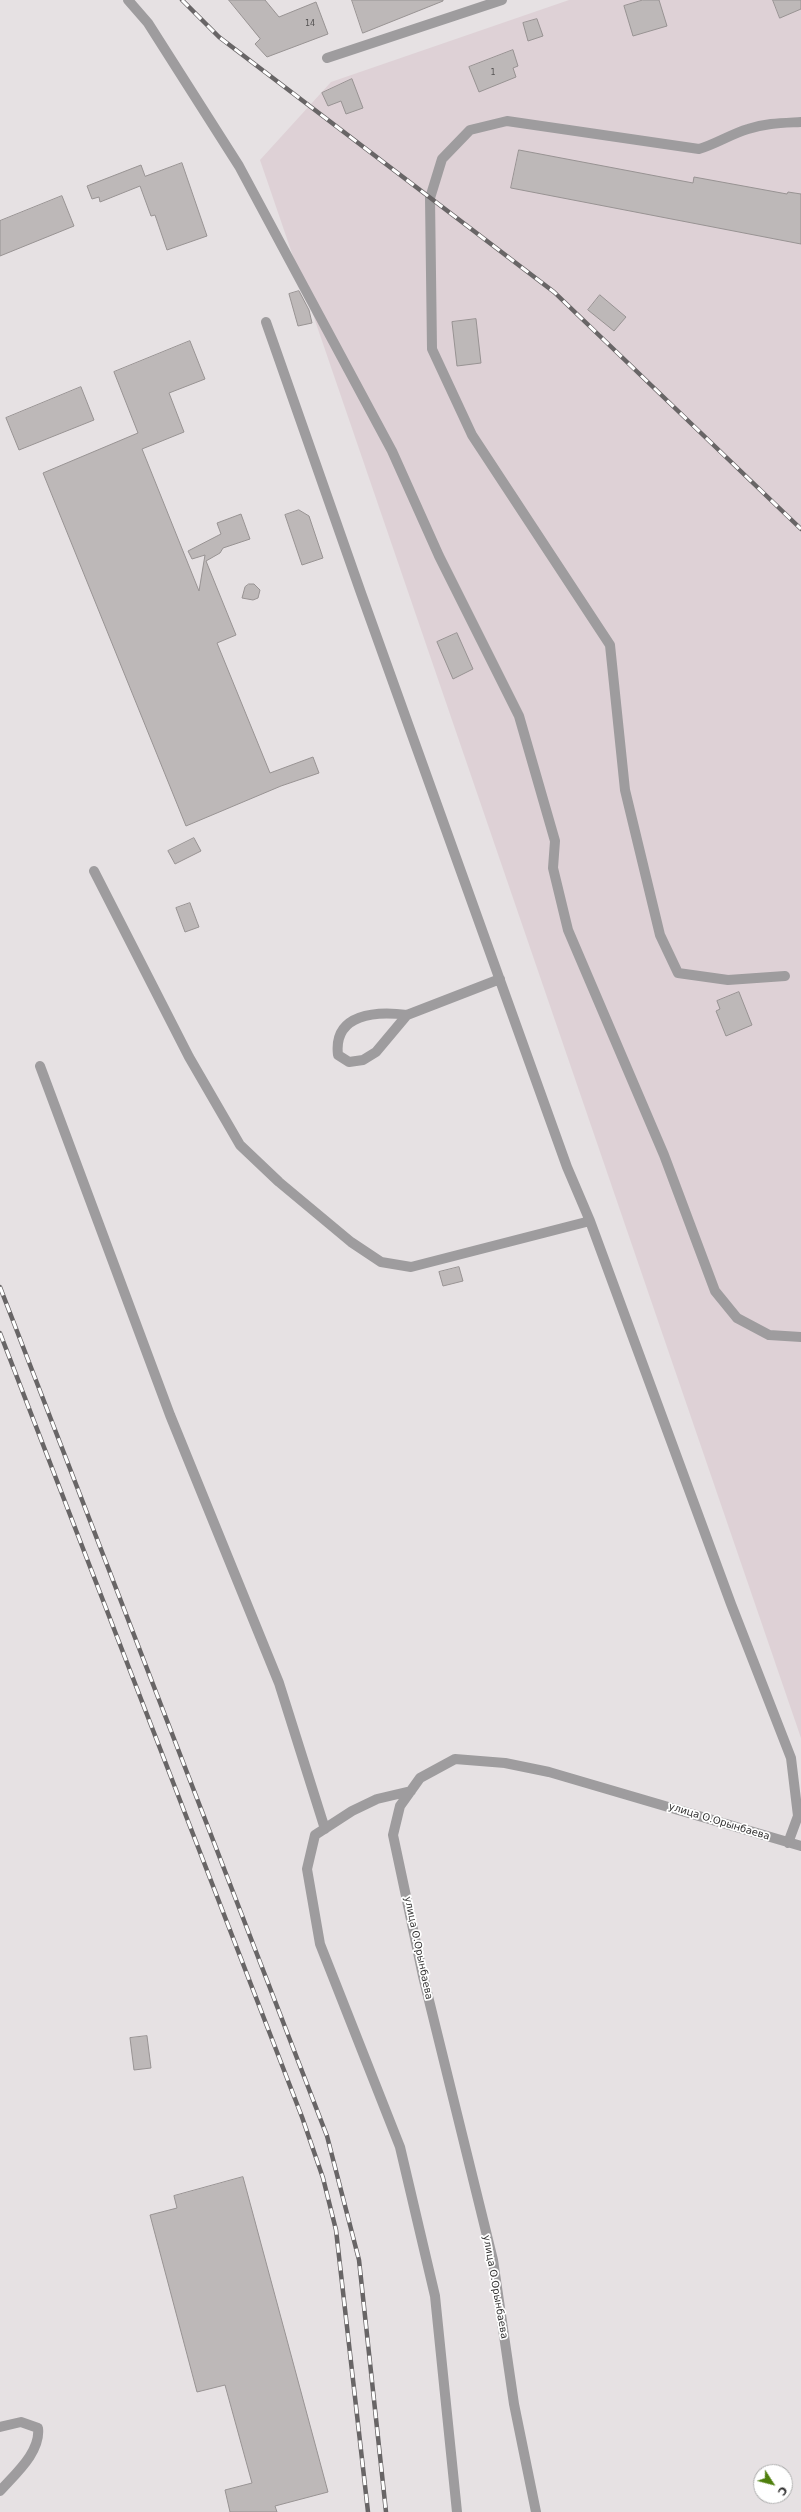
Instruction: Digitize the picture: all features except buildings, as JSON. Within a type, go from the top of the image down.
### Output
[{"type":"street","points":[[128,0],[148,23],[239,166],[392,451],[439,556],[518,716],[555,841],[553,868],[568,930],[664,1155],[715,1291],[738,1318],[769,1335],[801,1337]]},
{"type":"street","points":[[327,58],[502,0]]},
{"type":"street","points":[[784,976],[728,980],[678,972],[660,936],[625,790],[610,644],[472,435],[432,349],[430,198],[442,159],[470,130],[507,121],[699,149],[717,144],[747,129],[773,123],[801,122]]},
{"type":"street","points":[[266,322],[358,586],[567,1166],[590,1221],[731,1604],[791,1758],[798,1816],[788,1843]]},
{"type":"street","points":[[94,871],[189,1057],[240,1145],[280,1182],[351,1242],[381,1262],[411,1267],[590,1221]]},
{"type":"street","points":[[407,1014],[376,1052],[363,1060],[349,1062],[338,1055],[337,1042],[343,1028],[368,1014],[386,1012],[407,1014],[500,978]]},
{"type":"street","points":[[40,1066],[170,1415],[279,1683],[325,1829]]},
{"type":"street","name":"улица О.Орынбаева","points":[[536,2512],[514,2404],[493,2260],[423,1976],[393,1835],[400,1806],[420,1778],[455,1759],[505,1763],[549,1772],[801,1846]]},
{"type":"street","points":[[411,1791],[377,1799],[352,1811],[315,1835],[308,1869],[320,1944],[400,2147],[435,2296],[457,2512]]},
{"type":"street","points":[[0,2427],[21,2422],[38,2428],[40,2439],[23,2466],[0,2491]]},
{"type":"shaded area","points":[[569,0],[801,0],[801,1738],[260,160],[331,82]]},
{"type":"railway","points":[[182,0],[219,37],[554,292],[801,529]]},
{"type":"railway","points":[[0,1287],[327,2136],[359,2260],[386,2512]]},
{"type":"railway","points":[[0,1333],[302,2117],[323,2178],[336,2230],[368,2512]]}]
